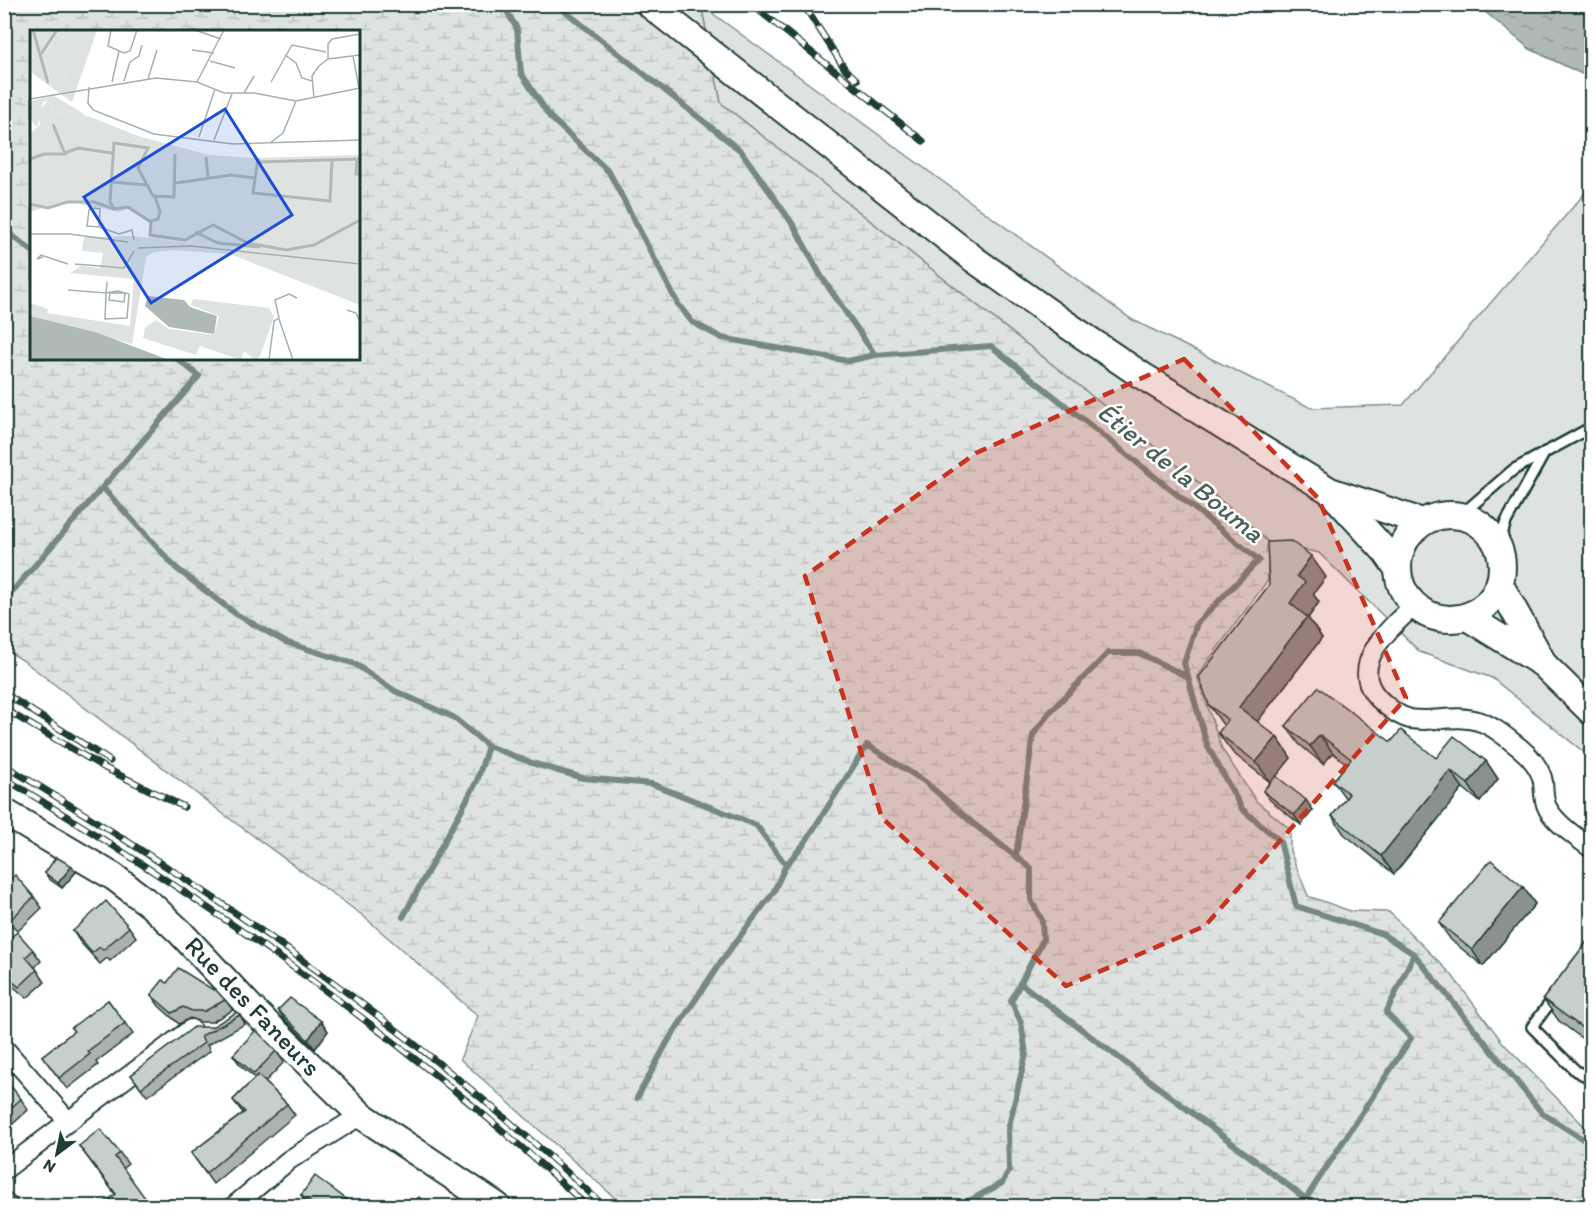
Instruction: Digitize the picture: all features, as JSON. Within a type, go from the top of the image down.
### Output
[{"type":"main road","points":[[649,4],[1001,279],[1142,375],[1330,491],[1422,522]]},
{"type":"main road","points":[[1330,491],[1386,552],[1398,569]]},
{"type":"main road","points":[[1441,515],[1461,515],[1481,524],[1498,546],[1503,565],[1500,585],[1489,602],[1467,617],[1440,618],[1414,605],[1402,589],[1398,569],[1403,543],[1422,522],[1441,515]]},
{"type":"main road","points":[[1500,585],[1543,664]]},
{"type":"main road","points":[[1467,617],[1543,664],[1592,712]]},
{"type":"main road","name":"Rue des Faneurs","points":[[4,812],[114,877],[151,905],[180,932],[246,1011],[361,1115],[497,1206]]},
{"type":"street","points":[[1414,605],[1377,643],[1368,664],[1368,679],[1376,696],[1389,709],[1407,718],[1426,720],[1458,717],[1479,722],[1498,731],[1524,751],[1536,765],[1543,780],[1547,808],[1568,831],[1592,849]]},
{"type":"street","points":[[4,1170],[67,1120],[197,1029]]},
{"type":"street","points":[[4,1048],[67,1120]]},
{"type":"street","points":[[234,1206],[289,1160],[361,1115]]},
{"type":"lane","points":[[1461,515],[1513,470],[1592,427]]},
{"type":"lane","points":[[1498,546],[1506,522],[1545,452]]},
{"type":"lane","points":[[1558,990],[1532,1027],[1575,1071],[1592,1079]]},
{"type":"highlighted area","points":[[1184,359],[1318,498],[1406,698],[1205,926],[1066,986],[882,818],[805,576],[976,453]]},
{"type":"green space","points":[[4,5],[701,5],[721,103],[1077,384],[1247,522],[1268,542],[1268,580],[1197,676],[1222,749],[1256,801],[1290,829],[1290,851],[1308,896],[1350,911],[1389,912],[1451,974],[1503,1043],[1591,1133],[1591,1206],[624,1206],[460,1059],[478,1016],[362,915],[226,816],[24,661],[5,649]]},
{"type":"green space","points":[[701,5],[1131,319],[1311,408],[1403,405],[1591,186],[1591,758],[1492,678],[1420,652],[1319,553],[1268,542],[1247,522],[1077,384],[721,103]]},
{"type":"water","points":[[1477,5],[1591,5],[1591,70],[1586,76],[1530,49]]},
{"type":"building","points":[[1291,541],[1311,556],[1297,576],[1305,582],[1290,603],[1307,617],[1239,707],[1277,737],[1256,762],[1218,733],[1228,720],[1209,705],[1199,677],[1269,585],[1267,542]]},
{"type":"building","points":[[1318,687],[1391,742],[1401,730],[1436,758],[1454,736],[1486,761],[1468,784],[1450,770],[1381,856],[1332,816],[1349,794],[1333,781],[1351,759],[1320,735],[1310,746],[1286,726]]},
{"type":"building","points":[[1276,776],[1306,800],[1294,815],[1263,791]]},
{"type":"building","points":[[56,857],[72,866],[58,883],[45,873]]},
{"type":"building","points":[[1491,860],[1523,887],[1472,950],[1439,923]]},
{"type":"building","points":[[15,875],[34,897],[10,920],[4,914],[4,878],[8,881]]},
{"type":"building","points":[[106,901],[129,927],[103,950],[100,947],[92,953],[73,931]]},
{"type":"building","points":[[17,932],[33,950],[26,957],[37,970],[19,987],[4,974],[4,943]]},
{"type":"building","points":[[1592,935],[1592,1035],[1543,999]]},
{"type":"building","points":[[178,968],[213,990],[215,989],[225,1000],[205,1011],[192,1011],[183,1007],[172,1013],[151,995],[163,980],[167,983]]},
{"type":"building","points":[[290,998],[321,1021],[308,1040],[278,1010]]},
{"type":"building","points":[[108,1000],[125,1023],[88,1051],[90,1054],[59,1078],[42,1056],[74,1031],[71,1028]]},
{"type":"building","points":[[237,1012],[240,1015],[201,1036],[204,1043],[141,1088],[131,1075],[194,1027],[212,1027]]},
{"type":"building","points":[[256,1030],[276,1051],[254,1074],[233,1055]]},
{"type":"building","points":[[258,1075],[287,1104],[206,1173],[191,1153],[245,1112],[233,1100]]},
{"type":"building","points":[[6,1080],[21,1099],[4,1114],[4,1082]]},
{"type":"building","points":[[100,1129],[120,1153],[115,1157],[151,1206],[101,1206],[116,1194],[79,1146]]},
{"type":"building","points":[[315,1176],[346,1199],[341,1206],[316,1206],[301,1195]]},
{"type":"building","points":[[8,1191],[22,1206],[4,1206],[4,1194]]},
{"type":"building","points":[[419,1197],[430,1206],[410,1206]]},
{"type":"waterway","name":"Étier de la Bouma","points":[[503,4],[517,29],[521,73],[550,117],[609,172],[678,304],[692,322],[722,338],[848,361],[875,355],[991,346],[1259,560],[1197,623],[1184,663],[1207,745],[1242,809],[1280,841],[1296,906],[1382,934],[1414,954],[1542,1113],[1592,1145]]},
{"type":"waterway","points":[[556,4],[741,151],[794,226],[821,276],[875,355]]},
{"type":"waterway","points":[[4,229],[30,249]]},
{"type":"waterway","points":[[4,601],[199,376],[179,360]]},
{"type":"waterway","points":[[104,489],[176,568],[236,614],[285,642],[355,664],[395,691],[453,717],[488,746],[535,764],[583,778],[652,784],[756,825],[786,865]]},
{"type":"waterway","points":[[1016,856],[1033,735],[1050,712],[1108,653],[1139,653],[1188,677]]},
{"type":"waterway","points":[[637,1098],[668,1041],[722,960],[773,893],[786,865],[804,844],[867,745],[924,781],[975,825],[1031,868],[1031,900],[1042,920],[1043,940],[1011,1001],[1021,1022],[1026,1054],[1008,1130],[1009,1171],[1002,1183],[960,1206]]},
{"type":"waterway","points":[[403,917],[477,781],[488,746]]},
{"type":"waterway","points":[[1301,1206],[1411,1038],[1386,1013],[1414,954]]},
{"type":"waterway","points":[[1020,983],[1306,1199]]},
{"type":"railway","points":[[751,4],[923,141]]},
{"type":"railway","points":[[803,4],[845,69],[857,80]]},
{"type":"railway","points":[[4,693],[110,761]]},
{"type":"railway","points":[[4,709],[105,768],[184,807]]},
{"type":"railway","points":[[4,765],[162,864],[316,970],[464,1083],[604,1206]]},
{"type":"railway","points":[[4,778],[158,874],[307,977],[450,1087],[520,1145],[587,1206]]}]
